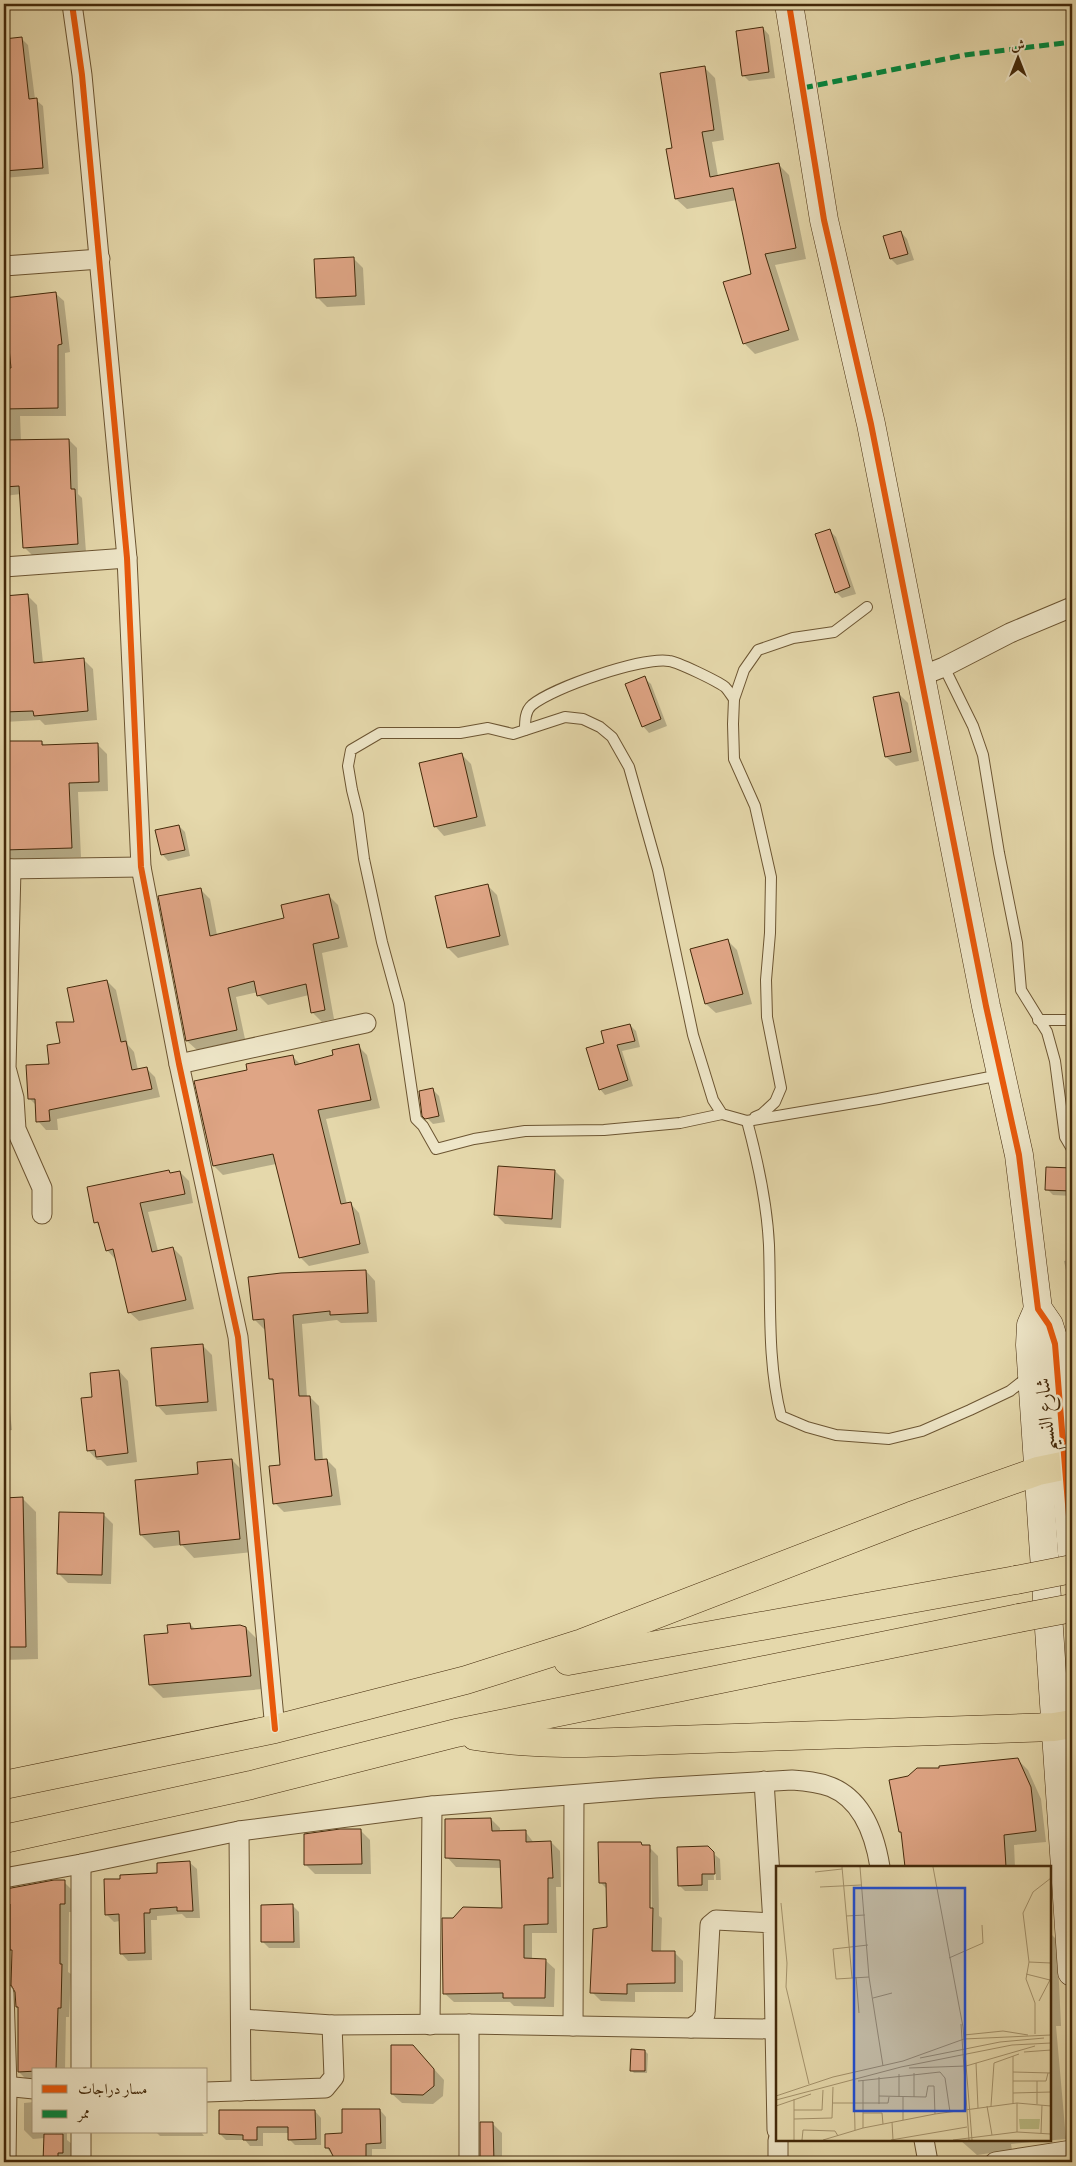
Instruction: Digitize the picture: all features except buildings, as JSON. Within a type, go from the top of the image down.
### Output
[{"type":"highway","points":[[4,1786],[275,1729],[466,1680],[582,1643],[911,1516],[1038,1471],[1069,1464]]},
{"type":"highway","points":[[466,1680],[1072,1569]]},
{"type":"highway","points":[[4,1839],[251,1786],[456,1733],[1072,1608]]},
{"type":"highway","points":[[456,1733],[497,1740],[585,1743],[1063,1726]]},
{"type":"street","points":[[72,4],[82,75],[127,558],[141,867],[179,1064],[238,1336],[275,1729]]},
{"type":"street","points":[[789,4],[824,220],[871,424],[932,672],[1001,1074],[1019,1155],[1038,1309]]},
{"type":"street","points":[[4,266],[100,259]]},
{"type":"street","points":[[4,567],[127,558]]},
{"type":"street","points":[[932,672],[1010,632],[1072,607]]},
{"type":"street","points":[[42,1214],[42,1188],[16,1129],[14,1098],[6,1068],[8,869],[141,867]]},
{"type":"street","points":[[179,1064],[366,1023]]},
{"type":"street","name":"شارع النسيم","points":[[1038,1309],[1031,1325],[1030,1345],[1038,1471],[1063,1726],[1072,1972]]},
{"type":"street","name":"شارع النسيم","points":[[1038,1309],[1049,1325],[1055,1344],[1067,1426],[1072,1553]]},
{"type":"street","points":[[4,1878],[239,1831],[432,1806],[792,1780],[813,1782],[832,1787],[850,1799],[864,1816],[876,1843],[880,1866]]},
{"type":"street","points":[[764,1781],[773,1923],[776,2096]]},
{"type":"street","points":[[573,2026],[574,1796]]},
{"type":"street","points":[[430,2025],[432,1806]]},
{"type":"street","points":[[239,1831],[241,2091]]},
{"type":"street","points":[[81,1864],[81,2068]]},
{"type":"street","points":[[691,2028],[705,2014],[710,1925],[716,1920],[773,1923]]},
{"type":"street","points":[[4,1993],[6,2162]]},
{"type":"street","points":[[241,2019],[332,2026],[469,2024],[774,2029]]},
{"type":"street","points":[[468,2162],[469,2024]]},
{"type":"street","points":[[208,2092],[325,2088],[334,2077],[332,2026]]},
{"type":"street","points":[[6,2086],[32,2089]]},
{"type":"street","points":[[81,2134],[81,2162]]},
{"type":"street","points":[[778,2141],[778,2162]]},
{"type":"street","points":[[924,2141],[928,2162]]},
{"type":"street","points":[[995,2162],[1072,2150]]},
{"type":"lane","points":[[747,1121],[762,1114],[775,1102],[782,1088],[768,1017],[766,980],[770,933],[771,877],[755,806],[734,759],[732,724],[734,699],[744,670],[758,650],[793,638],[834,632],[867,606]]},
{"type":"lane","points":[[525,730],[525,718],[531,706],[555,692],[603,674],[646,662],[670,661],[726,687],[734,699]]},
{"type":"lane","points":[[932,672],[973,726],[984,755],[999,853],[1017,943],[1021,990],[1047,1032],[1055,1060],[1065,1137],[1072,1149]]},
{"type":"lane","points":[[722,1114],[680,1123],[604,1130],[525,1132],[474,1139],[436,1149],[423,1126],[416,1119],[400,1004],[378,924],[364,859],[358,814],[348,766],[351,750],[380,733],[460,733],[488,728],[513,734],[566,717],[584,720],[600,727],[612,738],[629,767],[658,870],[693,1035],[713,1100],[722,1114],[734,1119],[747,1121],[878,1099],[1001,1074]]},
{"type":"lane","points":[[1038,1020],[1072,1020]]},
{"type":"lane","points":[[747,1121],[760,1167],[765,1204],[769,1243],[775,1392],[781,1416],[807,1427],[836,1435],[889,1438],[922,1431],[970,1410],[1010,1391],[1032,1374]]},
{"type":"marked path","points":[[803,88],[965,55],[1072,42]]},
{"type":"cycle path","points":[[72,4],[82,75],[127,558],[141,867],[179,1064],[238,1337],[275,1729]]},
{"type":"cycle path","points":[[789,4],[824,220],[871,424],[986,1006],[1019,1155],[1038,1309],[1049,1325],[1055,1344],[1072,1553]]}]
